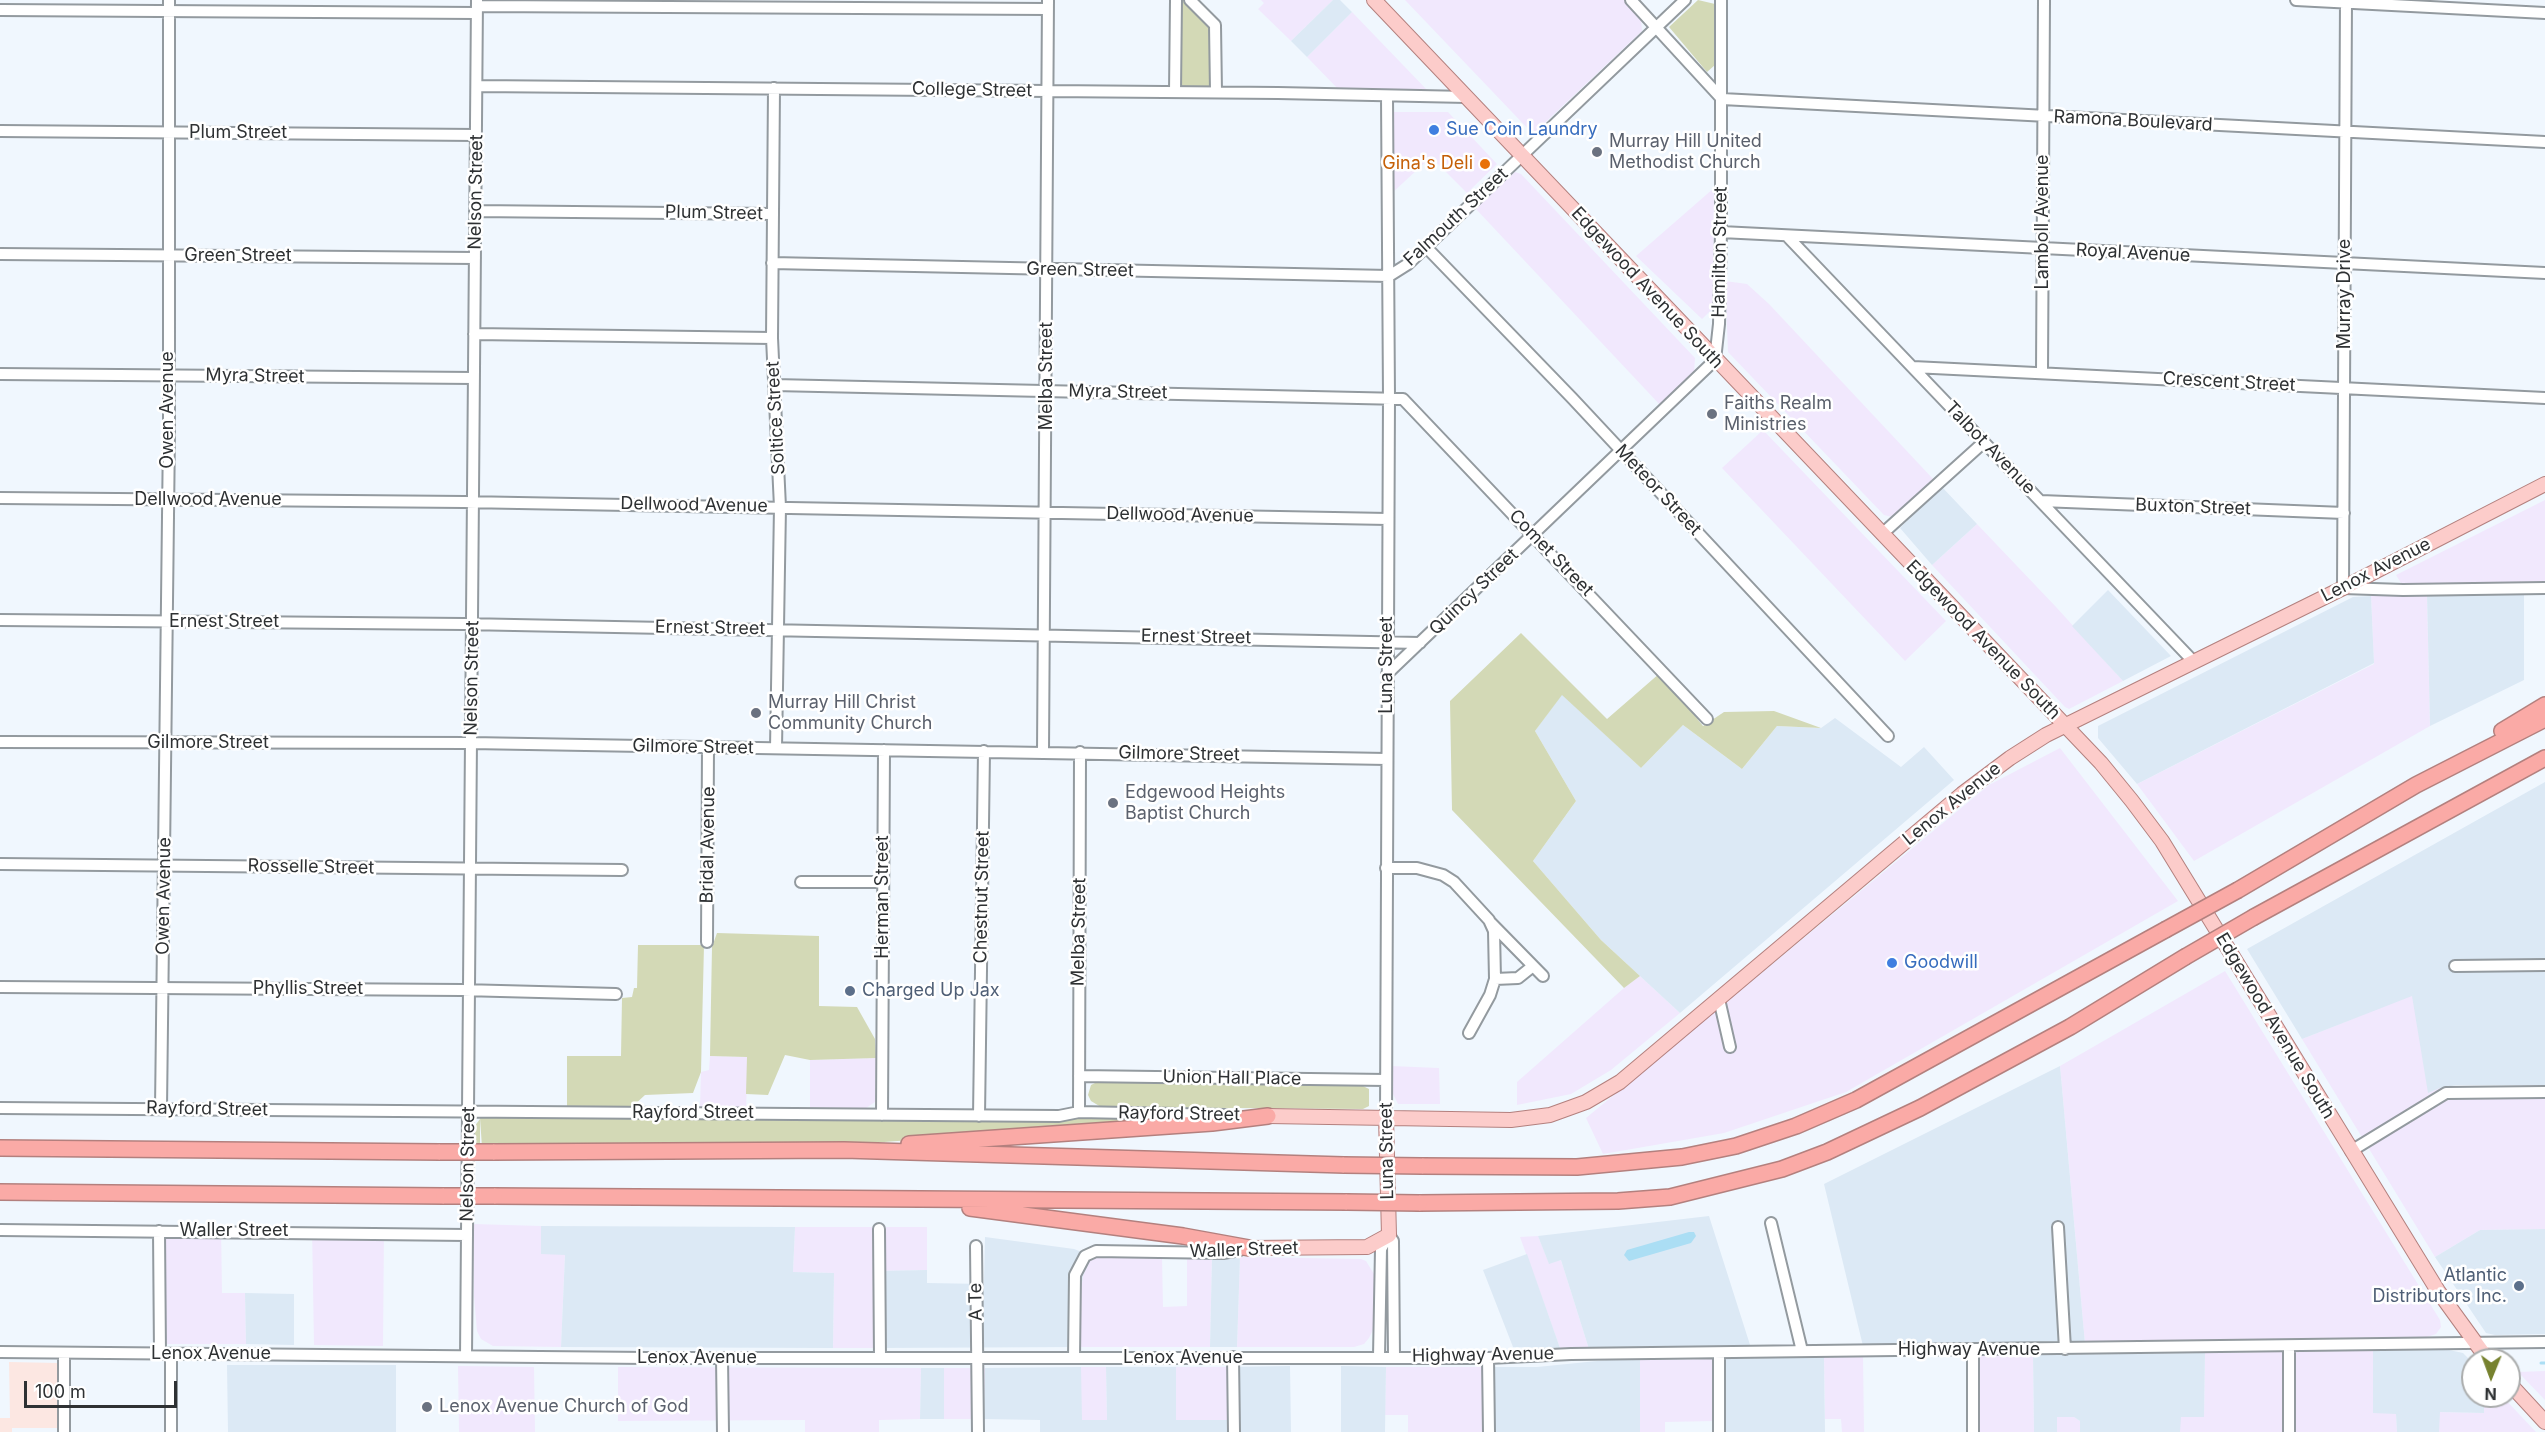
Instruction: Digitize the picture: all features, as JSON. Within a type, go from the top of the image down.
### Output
[{"type":"highway","points":[[2470,755],[2521,717],[2545,705]]},
{"type":"highway","points":[[0,1148],[440,1152],[844,1150],[1344,1165],[1577,1167],[1682,1157],[1736,1146],[1796,1126],[1856,1100],[2238,890],[2470,755],[2545,719]]},
{"type":"highway","points":[[0,1192],[1419,1203],[1618,1201],[1670,1197],[1782,1169],[1827,1152],[1920,1108],[2070,1026],[2254,917],[2545,758]]},
{"type":"highway","points":[[2522,770],[2545,764]]},
{"type":"highway","points":[[844,1150],[1003,1135],[1212,1123],[1268,1116]]},
{"type":"highway","points":[[809,1198],[973,1208],[1183,1236],[1250,1248]]},
{"type":"main road","name":"Edgewood Avenue South","points":[[1374,0],[2065,726],[2132,801],[2162,842],[2438,1291],[2478,1348]]},
{"type":"main road","name":"Lenox Avenue","points":[[1386,1117],[1418,1120],[1511,1120],[1568,1110],[1600,1095],[1620,1082],[1971,786],[2019,752],[2065,726],[2343,588],[2545,484]]},
{"type":"main road","name":"Rayford Street","points":[[1268,1116],[1386,1117]]},
{"type":"main road","name":"Luna Street","points":[[1386,1117],[1389,1235]]},
{"type":"main road","name":"Waller Street","points":[[1250,1248],[1367,1247],[1389,1235]]},
{"type":"main road","points":[[2521,1396],[2545,1422]]},
{"type":"street","points":[[1175,92],[1176,0]]},
{"type":"street","points":[[1190,0],[1215,25],[1216,92]]},
{"type":"street","points":[[1631,0],[1722,99]]},
{"type":"street","points":[[1522,156],[1685,0]]},
{"type":"street","name":"Hamilton Street","points":[[1715,360],[1719,324],[1722,232],[1721,0]]},
{"type":"street","name":"Lamboll Avenue","points":[[2042,372],[2044,0]]},
{"type":"street","points":[[2296,0],[2545,13]]},
{"type":"street","name":"Murray Drive","points":[[2343,588],[2346,1]]},
{"type":"street","points":[[0,10],[169,6],[1048,4]]},
{"type":"street","name":"Melba Street","points":[[1043,751],[1046,634],[1048,4]]},
{"type":"street","name":"Owen Avenue","points":[[161,1108],[168,499],[169,6]]},
{"type":"street","name":"Nelson Street","points":[[466,1356],[476,6]]},
{"type":"street","name":"College Street","points":[[477,86],[1216,92],[1467,97]]},
{"type":"street","name":"Soltice Street","points":[[774,88],[772,338],[780,507],[776,748]]},
{"type":"street","name":"Luna Street","points":[[1386,1117],[1389,397],[1387,96]]},
{"type":"street","name":"Ramona Boulevard","points":[[1722,99],[2545,142]]},
{"type":"street","name":"Plum Street","points":[[0,131],[476,135]]},
{"type":"street","name":"Falmouth Street","points":[[1389,276],[1408,264],[1522,156]]},
{"type":"street","name":"Plum Street","points":[[476,211],[772,214]]},
{"type":"street","name":"Royal Avenue","points":[[1722,232],[2545,273]]},
{"type":"street","name":"Talbot Avenue","points":[[1787,236],[2193,661]]},
{"type":"street","name":"Meteor Street","points":[[1426,247],[1622,451],[1888,736]]},
{"type":"street","name":"Green Street","points":[[0,254],[475,258]]},
{"type":"street","name":"Green Street","points":[[772,263],[1389,276]]},
{"type":"street","points":[[474,334],[772,338]]},
{"type":"street","name":"Quincy Street","points":[[1387,674],[1715,360]]},
{"type":"street","name":"Crescent Street","points":[[1913,368],[2042,372],[2545,398]]},
{"type":"street","name":"Myra Street","points":[[0,374],[474,378]]},
{"type":"street","name":"Myra Street","points":[[774,385],[1389,397]]},
{"type":"street","name":"Comet Street","points":[[1389,397],[1403,399],[1707,719]]},
{"type":"street","points":[[1882,534],[1984,442]]},
{"type":"street","name":"Dellwood Avenue","points":[[0,498],[474,502],[1388,519]]},
{"type":"street","name":"Buxton Street","points":[[2041,501],[2344,513]]},
{"type":"street","points":[[2343,588],[2403,590],[2545,588]]},
{"type":"street","name":"Ernest Street","points":[[0,620],[472,624],[1420,643]]},
{"type":"street","name":"Gilmore Street","points":[[0,742],[471,743],[1043,751],[1387,759]]},
{"type":"street","name":"Bridal Avenue","points":[[707,942],[708,747]]},
{"type":"street","name":"Herman Street","points":[[882,1115],[884,750]]},
{"type":"street","name":"Chestnut Street","points":[[979,1116],[984,751]]},
{"type":"street","name":"Melba Street","points":[[1079,1112],[1080,752]]},
{"type":"street","name":"Rosselle Street","points":[[0,864],[622,870]]},
{"type":"street","points":[[1386,868],[1418,868],[1443,875],[1543,976]]},
{"type":"street","points":[[801,882],[883,882]]},
{"type":"street","points":[[1468,1033],[1490,995],[1495,979],[1494,931],[1489,920]]},
{"type":"street","points":[[2455,966],[2545,965]]},
{"type":"street","points":[[1495,979],[1518,978],[1533,966]]},
{"type":"street","name":"Phyllis Street","points":[[0,987],[469,990],[616,994]]},
{"type":"street","points":[[1719,999],[1730,1047]]},
{"type":"street","name":"Union Hall Place","points":[[1079,1076],[1386,1080]]},
{"type":"street","points":[[2351,1151],[2446,1093],[2545,1092]]},
{"type":"street","name":"Rayford Street","points":[[0,1108],[979,1116],[1059,1116],[1079,1112],[1268,1116]]},
{"type":"street","points":[[1771,1223],[1802,1351]]},
{"type":"street","points":[[2058,1227],[2064,1349]]},
{"type":"street","points":[[879,1229],[880,1358]]},
{"type":"street","name":"Waller Street","points":[[0,1230],[467,1235]]},
{"type":"street","points":[[159,1231],[171,1432]]},
{"type":"street","name":"Luna Street","points":[[1379,1356],[1381,1249],[1389,1235],[1393,1241],[1394,1356]]},
{"type":"street","name":"A Te","points":[[976,1246],[978,1432]]},
{"type":"street","name":"Waller Street","points":[[1074,1358],[1075,1275],[1085,1256],[1096,1251],[1223,1253],[1250,1248]]},
{"type":"street","name":"Highway Avenue","points":[[1394,1356],[1488,1358],[1802,1351],[2289,1347],[2545,1342]]},
{"type":"street","points":[[2289,1347],[2289,1432]]},
{"type":"street","points":[[1973,1350],[1973,1432]]},
{"type":"street","name":"Lenox Avenue","points":[[0,1352],[722,1358],[1394,1356]]},
{"type":"street","points":[[64,1353],[64,1432]]},
{"type":"street","points":[[1719,1353],[1719,1432]]},
{"type":"street","points":[[1233,1357],[1234,1432]]},
{"type":"street","points":[[722,1358],[723,1432]]},
{"type":"street","points":[[1488,1358],[1489,1432]]},
{"type":"shaded area","points":[[1261,0],[1333,0],[1291,41],[1258,9],[1264,3]]},
{"type":"shaded area","points":[[1333,0],[1340,0],[1352,12],[1307,57],[1291,41]]},
{"type":"shaded area","points":[[1405,0],[1624,0],[1641,19],[1642,31],[1533,134]]},
{"type":"shaded area","points":[[1352,12],[1428,91],[1340,91],[1307,57]]},
{"type":"shaded area","points":[[1392,112],[1448,112],[1497,164],[1467,193],[1431,157],[1391,194]]},
{"type":"shaded area","points":[[1515,172],[1521,174],[1695,358],[1694,373],[1661,406],[1475,208]]},
{"type":"shaded area","points":[[1714,188],[1713,308],[1702,319],[1636,256]]},
{"type":"shaded area","points":[[1725,281],[1747,284],[1769,304],[1934,480],[1892,517],[1884,515],[1728,352]]},
{"type":"shaded area","points":[[1763,430],[1946,621],[1905,661],[1722,468]]},
{"type":"shaded area","points":[[1941,486],[1977,524],[1932,565],[1900,528]]},
{"type":"shaded area","points":[[2545,500],[2545,584],[2408,586],[2401,583],[2396,575]]},
{"type":"shaded area","points":[[1977,524],[2123,681],[2069,709],[2065,707],[1932,565]]},
{"type":"shaded area","points":[[2108,590],[2171,656],[2123,681],[2072,626]]},
{"type":"shaded area","points":[[2524,593],[2524,680],[2430,726],[2427,594]]},
{"type":"shaded area","points":[[2427,594],[2430,726],[2194,861],[2137,784],[2374,664],[2371,596]]},
{"type":"shaded area","points":[[2371,596],[2374,663],[2137,784],[2098,738],[2098,726],[2353,597]]},
{"type":"shaded area","points":[[1562,694],[1641,768],[1683,725],[1742,769],[1777,726],[1821,728],[1835,718],[1901,767],[1924,747],[1954,780],[1680,1013],[1601,940],[1533,861],[1576,801],[1535,731]]},
{"type":"shaded area","points":[[2060,748],[2178,901],[1846,1092],[1724,1133],[1603,1154],[1586,1118],[1989,785]]},
{"type":"shaded area","points":[[2545,782],[2545,1085],[2456,1085],[2428,1093],[2412,996],[2302,1039],[2247,949]]},
{"type":"shaded area","points":[[2225,971],[2440,1320],[2441,1327],[2436,1334],[2424,1338],[2085,1344],[2060,1066]]},
{"type":"shaded area","points":[[1640,976],[1680,1013],[1611,1070],[1571,1094],[1517,1105],[1517,1082]]},
{"type":"shaded area","points":[[2412,995],[2440,1088],[2545,1085],[2545,1229],[2480,1230],[2435,1257],[2302,1039]]},
{"type":"shaded area","points":[[710,1056],[748,1057],[746,1109],[700,1107],[701,1072],[709,1070]]},
{"type":"shaded area","points":[[876,1058],[875,1102],[866,1108],[810,1108],[810,1060]]},
{"type":"shaded area","points":[[1391,1066],[1439,1068],[1440,1104],[1398,1104],[1393,1094]]},
{"type":"shaded area","points":[[2060,1066],[2085,1344],[1863,1346],[1824,1184]]},
{"type":"shaded area","points":[[1709,1216],[1751,1348],[1589,1349],[1561,1260],[1549,1264],[1538,1236]]},
{"type":"shaded area","points":[[473,1224],[541,1226],[541,1254],[565,1254],[561,1347],[493,1346],[481,1339],[477,1331],[474,1296]]},
{"type":"shaded area","points":[[153,1226],[221,1226],[222,1293],[245,1293],[246,1344],[154,1344]]},
{"type":"shaded area","points":[[541,1226],[795,1227],[793,1272],[834,1273],[833,1348],[561,1347],[565,1255],[541,1254]]},
{"type":"shaded area","points":[[312,1227],[384,1228],[383,1346],[314,1345]]},
{"type":"shaded area","points":[[795,1227],[927,1227],[927,1270],[876,1271],[876,1348],[833,1348],[834,1273],[793,1272]]},
{"type":"shaded area","points":[[2545,1229],[2545,1334],[2495,1335],[2486,1333],[2435,1257],[2480,1230]]},
{"type":"shaded area","points":[[1538,1236],[1549,1263],[1561,1260],[1589,1349],[1560,1348],[1520,1237]]},
{"type":"shaded area","points":[[985,1237],[1074,1249],[1092,1256],[1083,1276],[1079,1304],[1081,1347],[876,1348],[876,1271],[927,1270],[927,1283],[984,1284]]},
{"type":"shaded area","points":[[1527,1254],[1560,1348],[1513,1347],[1483,1270]]},
{"type":"shaded area","points":[[1092,1256],[1162,1257],[1163,1307],[1187,1306],[1187,1257],[1212,1257],[1210,1347],[1081,1347],[1079,1304],[1083,1275]]},
{"type":"shaded area","points":[[1212,1257],[1240,1257],[1237,1347],[1210,1347]]},
{"type":"shaded area","points":[[1240,1257],[1361,1259],[1366,1261],[1374,1274],[1374,1328],[1369,1338],[1364,1344],[1354,1347],[1237,1347]]},
{"type":"shaded area","points":[[245,1293],[294,1294],[294,1345],[246,1344]]},
{"type":"shaded area","points":[[2373,1350],[2373,1412],[2396,1413],[2397,1432],[2180,1432],[2180,1417],[2204,1416],[2205,1353]]},
{"type":"shaded area","points":[[2373,1350],[2449,1350],[2461,1353],[2461,1408],[2484,1408],[2484,1413],[2440,1412],[2439,1432],[2397,1432],[2396,1414],[2373,1413]]},
{"type":"shaded area","points":[[2205,1353],[2204,1417],[2181,1417],[2180,1432],[2080,1432],[2080,1421],[2074,1417],[2057,1417],[2057,1432],[2034,1432],[2033,1355]]},
{"type":"shaded area","points":[[1978,1355],[2033,1355],[2034,1432],[1978,1432]]},
{"type":"shaded area","points":[[1863,1356],[1864,1432],[1842,1432],[1841,1419],[1825,1419],[1824,1357]]},
{"type":"shaded area","points":[[1824,1357],[1825,1432],[1714,1432],[1713,1359]]},
{"type":"shaded area","points":[[1713,1359],[1714,1421],[1665,1422],[1665,1432],[1640,1432],[1640,1360]]},
{"type":"shaded area","points":[[1607,1360],[1640,1360],[1640,1432],[1494,1432],[1494,1367],[1537,1367]]},
{"type":"shaded area","points":[[9,1362],[59,1363],[58,1428],[12,1428],[12,1432],[0,1432],[0,1418],[10,1418]]},
{"type":"shaded area","points":[[227,1365],[396,1365],[396,1432],[228,1432]]},
{"type":"shaded area","points":[[458,1366],[534,1367],[535,1432],[459,1432]]},
{"type":"shaded area","points":[[1290,1366],[1291,1432],[1040,1432],[1040,1420],[984,1419],[985,1368],[1081,1367],[1082,1420],[1107,1420],[1106,1367],[1176,1367],[1176,1420],[1229,1420],[1228,1367]]},
{"type":"shaded area","points":[[1341,1366],[1386,1367],[1385,1432],[1341,1432]]},
{"type":"shaded area","points":[[618,1367],[921,1368],[920,1419],[879,1420],[879,1432],[805,1432],[805,1420],[618,1421]]},
{"type":"shaded area","points":[[1081,1367],[1106,1367],[1107,1420],[1081,1420]]},
{"type":"shaded area","points":[[1176,1367],[1228,1367],[1230,1420],[1176,1420]]},
{"type":"shaded area","points":[[1386,1367],[1494,1367],[1494,1432],[1408,1432],[1408,1415],[1385,1415]]},
{"type":"shaded area","points":[[921,1368],[944,1368],[944,1419],[920,1419]]},
{"type":"shaded area","points":[[944,1368],[985,1368],[984,1419],[944,1419]]},
{"type":"shaded area","points":[[2545,1371],[2545,1400],[2521,1375],[2521,1372]]},
{"type":"shaded area","points":[[2484,1408],[2513,1408],[2536,1432],[2439,1432],[2439,1412],[2484,1413]]},
{"type":"shaded area","points":[[2056,1417],[2074,1417],[2080,1421],[2080,1432],[2057,1432]]},
{"type":"green space","points":[[1181,0],[1184,0],[1211,25],[1210,87],[1180,87]]},
{"type":"green space","points":[[1698,0],[1715,4],[1715,65],[1707,72],[1669,27]]},
{"type":"green space","points":[[1521,633],[1607,719],[1660,673],[1703,726],[1724,712],[1774,711],[1821,728],[1777,726],[1742,769],[1683,725],[1641,768],[1562,695],[1535,731],[1576,801],[1533,861],[1601,940],[1640,976],[1624,988],[1452,810],[1450,701]]},
{"type":"green space","points":[[717,933],[819,936],[819,1006],[857,1007],[875,1039],[876,1058],[810,1060],[785,1055],[768,1095],[746,1094],[747,1057],[710,1056],[712,947]]},
{"type":"green space","points":[[638,945],[704,945],[701,1072],[693,1093],[645,1095],[632,1107],[567,1107],[567,1056],[621,1056],[622,998],[632,997],[634,988],[637,988]]},
{"type":"green space","points":[[1097,1082],[1363,1086],[1369,1089],[1369,1106],[1363,1109],[1101,1107],[1091,1101],[1088,1095],[1091,1085]]},
{"type":"green space","points":[[1083,1117],[1158,1119],[1137,1123],[831,1146],[633,1143],[482,1147],[480,1118],[854,1121],[1049,1121]]},
{"type":"green space","points":[[480,1119],[480,1147],[473,1147],[474,1127]]},
{"type":"water","points":[[1694,1232],[1696,1236],[1691,1243],[1629,1261],[1624,1255],[1627,1250]]},
{"type":"place","name":"Sue Coin Laundry","points":[[1434,130]]},
{"type":"place","name":"Murray Hill United Methodist Church","points":[[1597,152]]},
{"type":"place","name":"Gina's Deli","points":[[1485,164]]},
{"type":"place","name":"Faiths Realm Ministries","points":[[1712,414]]},
{"type":"place","name":"Murray Hill Christ Community Church","points":[[756,713]]},
{"type":"place","name":"Edgewood Heights Baptist Church","points":[[1113,803]]},
{"type":"place","name":"Goodwill","points":[[1892,963]]},
{"type":"place","name":"Charged Up Jax","points":[[850,991]]},
{"type":"place","name":"Atlantic Distributors Inc.","points":[[2519,1286]]},
{"type":"place","name":"Lenox Avenue Church of God","points":[[427,1407]]}]
